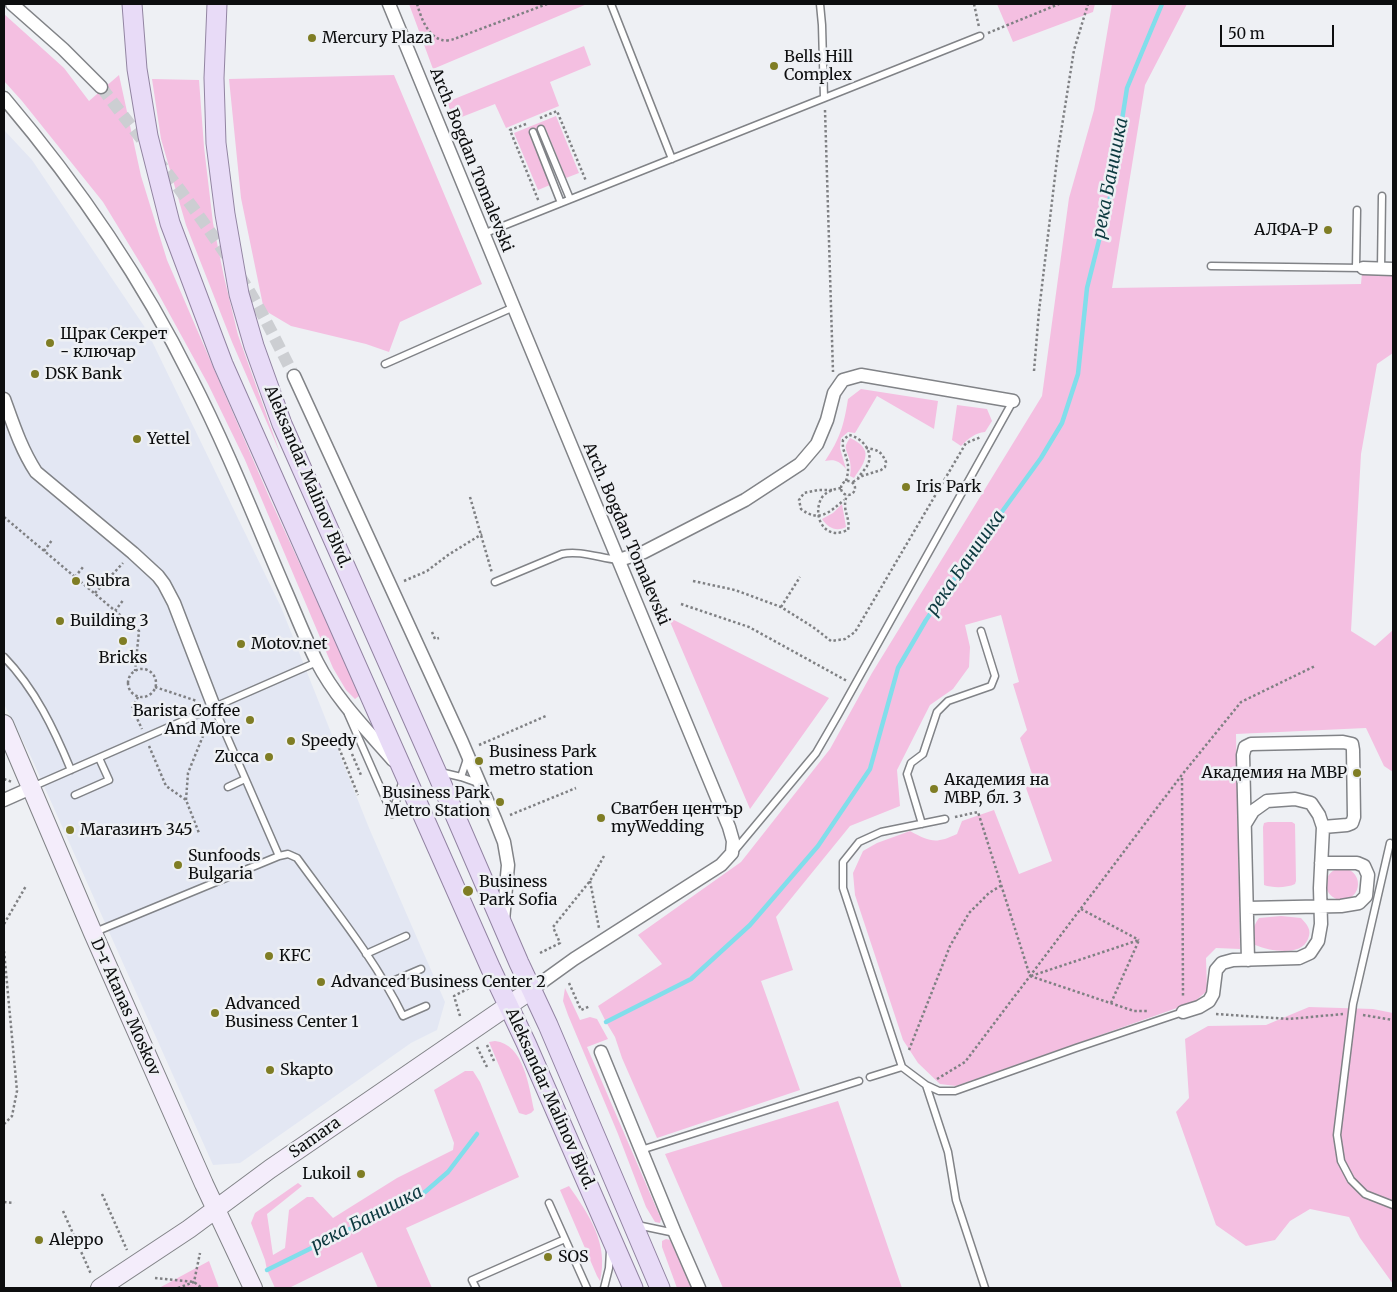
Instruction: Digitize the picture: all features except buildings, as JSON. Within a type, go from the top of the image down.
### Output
[{"type":"main road","name":"Aleksandar Malinov Blvd.","points":[[132,4],[137,69],[148,136],[170,223],[223,364],[526,1043],[632,1288]]},
{"type":"main road","name":"Aleksandar Malinov Blvd.","points":[[217,4],[214,78],[216,143],[224,214],[239,294],[254,346],[282,424],[552,1034],[660,1288]]},
{"type":"street","points":[[12,4],[63,49],[101,87]]},
{"type":"street","name":"Arch. Bogdan Tomalevski","points":[[389,4],[729,827],[733,840],[732,853]]},
{"type":"street","name":"Aleksandar Malinov Blvd.","points":[[4,98],[86,203],[149,300],[192,379],[317,662],[341,699],[405,773]]},
{"type":"street","points":[[1359,268],[1387,269]]},
{"type":"street","points":[[619,560],[644,552],[745,500],[800,464],[817,444],[828,420],[834,393],[843,380],[861,375],[1012,401]]},
{"type":"street","name":"Aleksandar Malinov Blvd.","points":[[294,376],[468,757],[504,842],[508,865],[502,923]]},
{"type":"street","points":[[4,399],[24,452],[36,472],[132,553],[158,576],[164,584],[174,603],[214,707]]},
{"type":"street","name":"D-r Atanas Moskov","points":[[4,724],[92,933],[252,1288]]},
{"type":"street","points":[[1248,960],[1243,755],[1246,747],[1251,744],[1343,742],[1352,744],[1354,817],[1352,823],[1323,827]]},
{"type":"street","points":[[4,800],[31,788]]},
{"type":"street","points":[[1183,1012],[1208,1001],[1213,994],[1216,970],[1222,963],[1233,960],[1299,958],[1310,953],[1318,941],[1321,924],[1323,827],[1319,815],[1311,803],[1295,799],[1267,801],[1253,811],[1245,824]]},
{"type":"street","points":[[531,990],[574,959],[721,865],[732,853]]},
{"type":"street","points":[[1247,908],[1341,906],[1359,903],[1366,896],[1368,875],[1364,866],[1357,863],[1321,863]]},
{"type":"street","name":"Samara","points":[[96,1284],[133,1266],[270,1169],[531,990]]},
{"type":"street","points":[[601,1052],[699,1288]]},
{"type":"lane","points":[[611,4],[672,159]]},
{"type":"lane","points":[[820,4],[824,98]]},
{"type":"lane","points":[[483,234],[980,36]]},
{"type":"lane","points":[[541,129],[570,199]]},
{"type":"lane","points":[[533,132],[561,203]]},
{"type":"lane","points":[[1382,196],[1387,269]]},
{"type":"lane","points":[[1211,266],[1359,268],[1357,210]]},
{"type":"lane","points":[[385,364],[514,307]]},
{"type":"lane","points":[[732,853],[816,753],[1012,401]]},
{"type":"lane","points":[[495,582],[570,552],[619,560]]},
{"type":"lane","points":[[922,824],[907,774],[911,763],[923,754],[936,712],[948,701],[992,686],[995,676],[981,631]]},
{"type":"lane","points":[[4,657],[40,703],[71,770]]},
{"type":"lane","points":[[31,788],[317,662]]},
{"type":"lane","points":[[341,699],[392,814],[405,773]]},
{"type":"lane","points":[[214,707],[278,856]]},
{"type":"lane","points":[[461,777],[468,757]]},
{"type":"lane","points":[[75,795],[108,780],[99,758]]},
{"type":"lane","points":[[436,771],[479,784]]},
{"type":"lane","points":[[228,787],[245,779]]},
{"type":"lane","points":[[945,819],[881,832],[859,842],[843,862],[843,888],[902,1067],[939,1092],[956,1091],[1183,1012]]},
{"type":"lane","points":[[1390,843],[1352,1014],[1337,1135],[1341,1160],[1351,1180],[1365,1194],[1393,1205]]},
{"type":"lane","points":[[92,933],[278,856],[288,854],[297,858],[366,954],[386,984],[402,1016],[426,1006]]},
{"type":"lane","points":[[366,954],[406,936]]},
{"type":"lane","points":[[386,984],[421,969]]},
{"type":"lane","points":[[870,1077],[902,1067]]},
{"type":"lane","points":[[641,1150],[858,1081]]},
{"type":"lane","points":[[926,1085],[948,1152],[956,1200],[985,1288]]},
{"type":"lane","points":[[549,1203],[587,1288]]},
{"type":"lane","points":[[632,1224],[675,1233]]},
{"type":"lane","points":[[604,1288],[609,1268],[608,1232]]},
{"type":"lane","points":[[476,1288],[472,1280],[565,1239]]},
{"type":"path","points":[[417,4],[421,17],[430,33],[443,40],[454,39],[547,4]]},
{"type":"path","points":[[974,4],[980,36],[1059,4]]},
{"type":"path","points":[[1034,371],[1039,311],[1058,151],[1074,50],[1088,4]]},
{"type":"path","points":[[824,98],[834,393]]},
{"type":"path","points":[[536,120],[557,111],[590,191]]},
{"type":"path","points":[[531,122],[510,130],[542,210]]},
{"type":"path","points":[[846,497],[841,488],[842,484],[846,481],[848,472],[843,440],[849,435],[854,436],[864,444],[869,452],[869,461],[858,478]]},
{"type":"path","points":[[693,581],[735,590],[782,607],[830,641],[845,639],[855,632],[966,443],[983,436],[992,438]]},
{"type":"path","points":[[846,481],[853,482],[862,476],[885,467],[886,462],[882,453],[875,449],[866,448]]},
{"type":"path","points":[[841,488],[804,493],[799,500],[800,509],[808,515],[818,516],[828,513],[855,491],[853,482]]},
{"type":"path","points":[[832,490],[823,496],[819,504],[818,516],[828,532],[838,534],[848,530],[850,525],[844,503],[846,497]]},
{"type":"path","points":[[470,497],[495,582]]},
{"type":"path","points":[[4,517],[139,631],[135,671]]},
{"type":"path","points":[[404,581],[427,572],[448,555],[482,534]]},
{"type":"path","points":[[44,551],[52,540]]},
{"type":"path","points":[[94,594],[132,553]]},
{"type":"path","points":[[75,577],[83,566]]},
{"type":"path","points":[[782,607],[800,577]]},
{"type":"path","points":[[115,611],[124,599]]},
{"type":"path","points":[[681,604],[749,627],[855,685]]},
{"type":"path","points":[[432,632],[435,639],[439,638]]},
{"type":"path","points":[[926,1085],[965,1062],[1182,776],[1241,702],[1315,666]]},
{"type":"path","points":[[140,669],[151,672],[156,682],[155,687],[148,696],[138,697],[129,690],[128,679],[131,674],[140,669]]},
{"type":"path","points":[[155,687],[214,707],[188,773],[186,800],[199,833]]},
{"type":"path","points":[[138,697],[132,708],[166,786],[186,800]]},
{"type":"path","points":[[479,745],[546,716]]},
{"type":"path","points":[[348,744],[339,748],[358,795]]},
{"type":"path","points":[[352,754],[361,775]]},
{"type":"path","points":[[1182,776],[1183,1012]]},
{"type":"path","points":[[510,815],[576,788]]},
{"type":"path","points":[[945,819],[978,812],[1030,976]]},
{"type":"path","points":[[540,953],[560,944],[553,927],[590,881],[604,856]]},
{"type":"path","points":[[590,881],[597,926],[605,940]]},
{"type":"path","points":[[902,1067],[950,946],[969,913],[989,893],[1002,885]]},
{"type":"path","points":[[4,924],[26,886]]},
{"type":"path","points":[[1081,909],[1139,940]]},
{"type":"path","points":[[1030,976],[1139,940]]},
{"type":"path","points":[[1111,1003],[1139,940]]},
{"type":"path","points":[[4,952],[17,1091],[12,1116],[4,1124]]},
{"type":"path","points":[[1030,976],[1134,1011],[1153,1011]]},
{"type":"path","points":[[460,1016],[454,996],[479,983]]},
{"type":"path","points":[[569,983],[581,1010],[590,1006]]},
{"type":"path","points":[[1212,1014],[1289,1019],[1352,1014],[1393,1020]]},
{"type":"path","points":[[487,1045],[494,1061]]},
{"type":"path","points":[[477,1047],[487,1067]]},
{"type":"path","points":[[102,1194],[133,1266]]},
{"type":"path","points":[[4,1202],[14,1204]]},
{"type":"path","points":[[63,1211],[96,1284]]},
{"type":"path","points":[[194,1282],[200,1253]]},
{"type":"path","points":[[155,1278],[194,1282],[202,1288]]},
{"type":"path","points":[[178,1288],[194,1282]]},
{"type":"shaded area","points":[[409,4],[587,4],[433,69]]},
{"type":"shaded area","points":[[997,4],[1095,4],[1093,12],[1013,42]]},
{"type":"shaded area","points":[[1112,4],[1187,4],[1145,85],[1112,288],[1361,284],[1362,273],[1393,274],[1393,353],[1377,364],[1361,454],[1351,631],[1375,646],[1393,630],[1393,772],[1384,766],[1366,728],[1236,734],[1240,949],[1216,948],[1206,958],[1207,991],[1194,1002],[956,1086],[940,1084],[918,1063],[903,1040],[855,895],[853,873],[863,851],[877,843],[910,831],[923,838],[933,840],[944,839],[957,834],[962,821],[994,810],[1019,874],[1052,861],[1026,788],[1034,780],[1020,738],[1027,730],[1013,684],[1019,682],[1001,615],[965,625],[970,647],[969,667],[953,689],[930,705],[897,770],[900,806],[850,826],[776,917],[793,970],[761,981],[800,1090],[657,1138],[622,1058],[615,1037],[598,1006],[662,964],[638,935],[741,862],[830,749],[872,673],[1042,396],[1069,198],[1094,110]]},
{"type":"shaded area","points":[[4,14],[64,68],[89,101],[119,75],[141,176],[167,260],[270,499],[359,696],[355,699],[346,690],[333,668],[245,460],[208,384],[153,284],[103,202],[4,81]]},
{"type":"shaded area","points":[[584,46],[591,65],[550,82],[559,106],[506,128],[495,104],[454,120],[447,102]]},
{"type":"shaded area","points":[[394,75],[482,284],[400,322],[389,352],[366,344],[291,326],[264,310],[241,198],[229,79]]},
{"type":"shaded area","points":[[152,79],[199,80],[204,147],[213,223],[224,277],[238,335],[280,453],[232,342],[186,225],[161,139]]},
{"type":"shaded area","points":[[556,116],[579,173],[566,178],[545,127],[529,134],[550,185],[538,190],[514,133]]},
{"type":"shaded area","points":[[4,130],[32,160],[146,329],[281,607],[369,828],[445,1002],[437,1030],[411,1043],[240,1163],[213,1165],[32,759],[4,704]]},
{"type":"shaded area","points":[[861,389],[938,401],[934,429],[877,396],[855,433],[848,432],[841,438],[840,448],[846,469],[837,461],[825,461],[841,431],[848,399]]},
{"type":"shaded area","points":[[957,405],[987,409],[992,421],[985,432],[972,436],[961,446],[952,440]]},
{"type":"shaded area","points":[[850,438],[862,446],[866,456],[854,478],[850,476],[850,462],[846,448]]},
{"type":"shaded area","points":[[842,504],[846,527],[832,528],[822,519],[833,513]]},
{"type":"shaded area","points":[[668,617],[829,698],[750,809]]},
{"type":"shaded area","points":[[1292,822],[1295,824],[1295,884],[1280,887],[1264,885],[1263,827],[1264,823]]},
{"type":"shaded area","points":[[1342,868],[1348,869],[1353,873],[1357,878],[1357,890],[1353,895],[1348,899],[1342,900],[1336,899],[1331,895],[1327,890],[1326,884],[1327,878],[1331,873],[1336,869]]},
{"type":"shaded area","points":[[1281,916],[1301,918],[1305,923],[1309,932],[1308,939],[1304,945],[1284,951],[1255,945],[1253,931],[1259,918]]},
{"type":"shaded area","points":[[565,988],[580,1020],[590,1017],[597,1019],[608,1039],[587,1047],[661,1219],[660,1223],[655,1222],[646,1207],[618,1134],[568,1015],[563,1001]]},
{"type":"shaded area","points":[[1309,1007],[1373,1009],[1393,1013],[1393,1284],[1360,1238],[1349,1217],[1310,1209],[1290,1221],[1275,1240],[1246,1246],[1216,1225],[1176,1112],[1189,1098],[1185,1039],[1208,1026],[1266,1025]]},
{"type":"shaded area","points":[[495,1041],[505,1044],[513,1050],[524,1068],[534,1110],[531,1113],[526,1115],[519,1113],[489,1042]]},
{"type":"shaded area","points":[[465,1071],[473,1071],[480,1082],[519,1177],[406,1228],[432,1288],[378,1288],[362,1252],[289,1288],[275,1288],[251,1223],[255,1213],[298,1183],[302,1186],[267,1214],[273,1255],[285,1248],[289,1210],[307,1197],[313,1197],[333,1218],[397,1178],[453,1150],[454,1143],[434,1090]]},
{"type":"shaded area","points":[[838,1101],[902,1288],[723,1288],[665,1154]]},
{"type":"shaded area","points":[[569,1186],[590,1219],[599,1242],[602,1254],[600,1281],[560,1190]]},
{"type":"shaded area","points":[[670,1240],[692,1288],[677,1288],[662,1247],[662,1241]]},
{"type":"shaded area","points":[[209,1261],[219,1288],[159,1288]]},
{"type":"waterway","name":"река Банишка","points":[[606,1022],[691,979],[750,925],[818,846],[870,769],[898,668],[926,620],[1041,458],[1062,423],[1078,374],[1087,288],[1110,197],[1127,88],[1162,4]]},
{"type":"waterway","name":"река Банишка","points":[[267,1270],[425,1192],[448,1172],[477,1134]]},
{"type":"tunnel","points":[[101,87],[214,237],[248,289],[294,376]]},
{"type":"place","name":"Mercury Plaza","points":[[312,38]]},
{"type":"place","name":"Bells Hill Complex","points":[[774,66]]},
{"type":"place","name":"АЛФА-Р","points":[[1328,230]]},
{"type":"place","name":"Щрак Секрет - ключар","points":[[50,343]]},
{"type":"place","name":"DSK Bank","points":[[35,374]]},
{"type":"place","name":"Yettel","points":[[137,439]]},
{"type":"place","name":"Iris Park","points":[[906,487]]},
{"type":"place","name":"Subra","points":[[76,581]]},
{"type":"place","name":"Building 3","points":[[60,621]]},
{"type":"place","name":"Bricks","points":[[123,641]]},
{"type":"place","name":"Motov.net","points":[[241,644]]},
{"type":"place","name":"Barista Coffee And More","points":[[250,720]]},
{"type":"place","name":"Speedy","points":[[291,741]]},
{"type":"place","name":"Zucca","points":[[269,757]]},
{"type":"place","name":"Business Park metro station","points":[[479,761]]},
{"type":"place","name":"Академия на МВР","points":[[1357,773]]},
{"type":"place","name":"Академия на МВР, бл. 3","points":[[934,789]]},
{"type":"place","name":"Business Park Metro Station","points":[[500,802]]},
{"type":"place","name":"Сватбен център myWedding","points":[[601,818]]},
{"type":"place","name":"Магазинъ 345","points":[[70,830]]},
{"type":"place","name":"Sunfoods Bulgaria","points":[[178,865]]},
{"type":"place","name":"Business Park Sofia","points":[[468,891]]},
{"type":"place","name":"KFC","points":[[269,956]]},
{"type":"place","name":"Advanced Business Center 2","points":[[321,982]]},
{"type":"place","name":"Advanced Business Center 1","points":[[215,1013]]},
{"type":"place","name":"Skapto","points":[[270,1070]]},
{"type":"place","name":"Lukoil","points":[[361,1174]]},
{"type":"place","name":"Aleppo","points":[[39,1240]]},
{"type":"place","name":"SOS","points":[[548,1257]]}]
